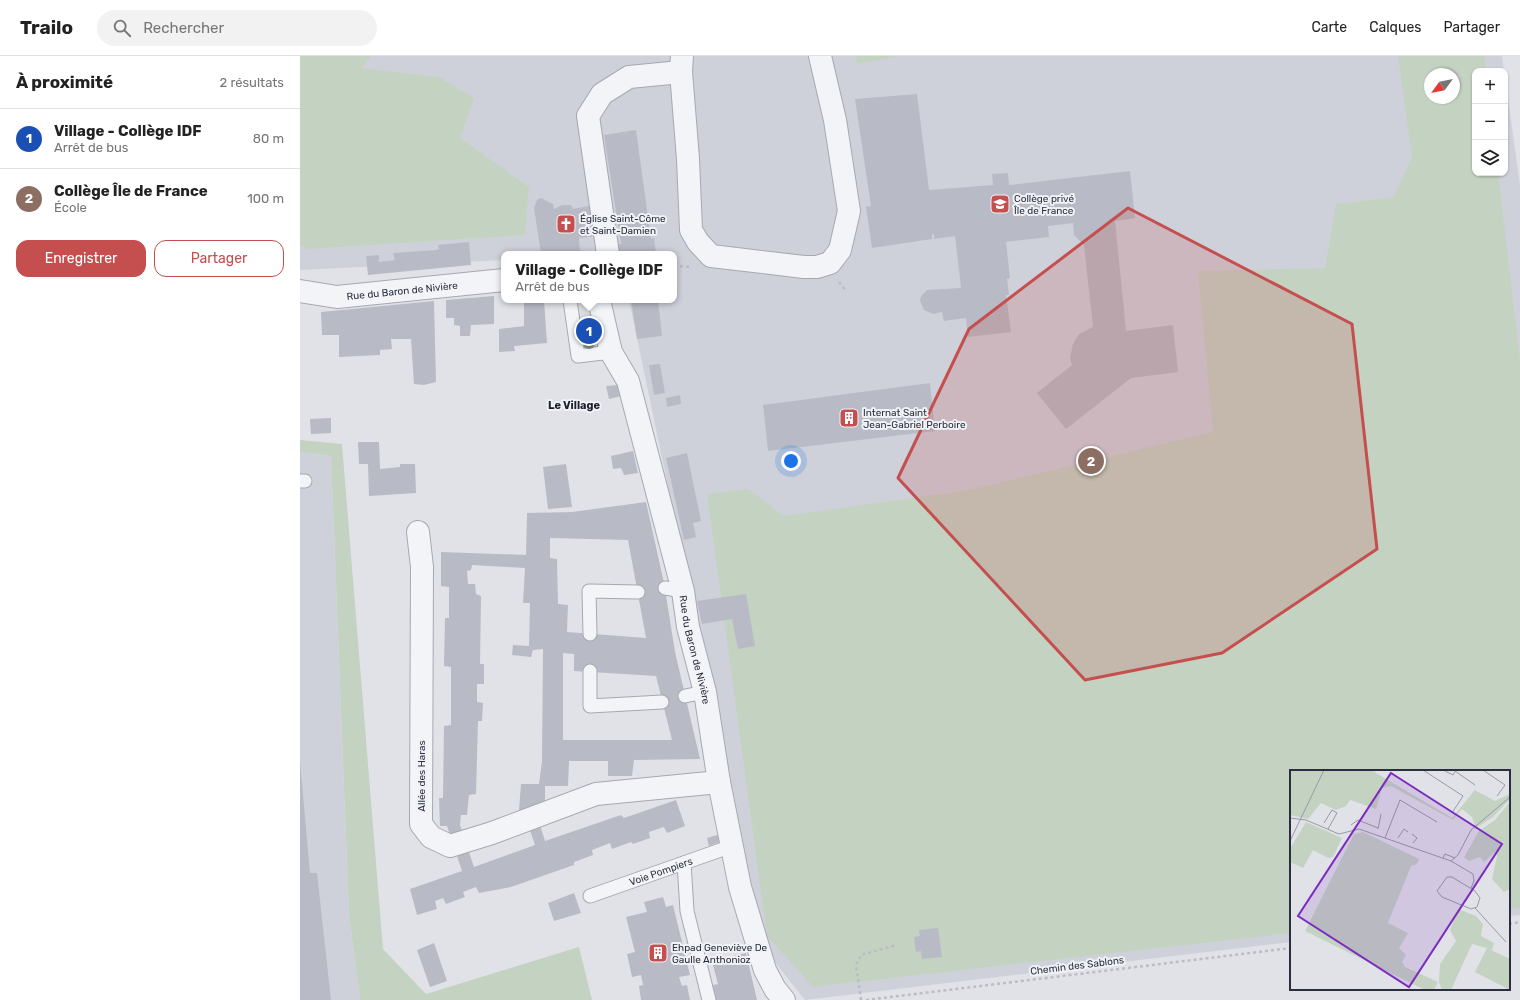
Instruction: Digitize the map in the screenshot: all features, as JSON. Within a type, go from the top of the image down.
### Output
[{"type":"street","points":[[608,251],[588,116],[602,94],[629,77],[682,64],[688,159],[689,215],[691,230],[698,242],[711,256],[804,267],[817,267],[830,262],[840,250],[849,210],[835,120],[820,56]]},
{"type":"street","name":"Rue du Baron de Nivière","points":[[300,291],[337,298],[501,280]]},
{"type":"street","name":"Rue du Baron de Nivière","points":[[600,303],[612,352],[628,381],[674,590],[688,627],[695,694],[719,782],[740,887],[765,970],[775,989],[784,1000]]},
{"type":"street","name":"Allée des Haras","points":[[418,532],[422,567],[421,824],[431,837],[450,846],[492,833],[596,794],[719,782]]},
{"type":"lane","points":[[570,303],[578,356],[612,352]]},
{"type":"lane","points":[[590,634],[589,592],[638,592]]},
{"type":"lane","points":[[590,672],[590,706],[662,702]]},
{"type":"lane","name":"Voie Pompiers","points":[[590,896],[732,846]]},
{"type":"lane","points":[[684,863],[686,911],[709,1000]]},
{"type":"path","points":[[1510,924],[1520,922]]},
{"type":"path","points":[[861,1000],[856,965],[861,955],[897,945]]},
{"type":"path","name":"Chemin des Sablons","points":[[866,1000],[1290,948]]},
{"type":"highlighted area","points":[[1128,208],[1352,324],[1377,549],[1222,653],[1085,680],[898,478],[969,329]]},
{"type":"shaded area","points":[[300,56],[1502,56],[1504,68],[1472,68],[1472,176],[1508,176],[1508,99],[1520,185],[1520,915],[1510,916],[1510,770],[1290,770],[1290,942],[805,1000],[761,945],[688,582],[630,303],[677,303],[677,251],[501,251],[501,260],[300,270]]},
{"type":"shaded area","points":[[300,452],[331,456],[349,914],[360,1000],[300,1000]]},
{"type":"green space","points":[[300,56],[371,56],[361,68],[439,77],[474,98],[460,138],[529,187],[525,235],[308,249],[300,245]]},
{"type":"green space","points":[[856,56],[900,56],[857,64]]},
{"type":"green space","points":[[1398,56],[1484,56],[1486,68],[1472,68],[1472,176],[1498,176],[1520,360],[1520,908],[1510,909],[1510,770],[1290,770],[1290,933],[813,987],[767,936],[707,494],[748,489],[784,516],[969,490],[1213,432],[1198,271],[1325,268],[1336,204],[1394,197],[1412,157]]},
{"type":"green space","points":[[300,440],[342,444],[383,949],[426,994],[579,947],[592,1000],[360,1000],[349,914],[331,456],[300,452]]},
{"type":"building","points":[[917,94],[929,190],[993,185],[992,174],[1008,173],[1009,185],[1130,171],[1135,218],[1115,221],[1126,331],[1173,325],[1178,372],[1131,378],[1066,429],[1037,393],[1072,365],[1070,358],[1073,344],[1079,334],[1093,327],[1084,245],[1074,235],[1073,223],[1048,226],[1049,237],[1006,242],[1010,278],[1007,279],[1009,295],[1006,295],[1011,332],[968,337],[966,318],[944,321],[942,312],[933,314],[924,310],[920,301],[921,296],[927,290],[961,288],[955,236],[934,239],[934,234],[932,234],[932,239],[872,248],[866,207],[871,206],[855,99]]},
{"type":"building","points":[[636,130],[651,239],[654,238],[656,251],[618,251],[617,244],[621,244],[604,135]]},
{"type":"building","name":"Église Saint-Côme et Saint-Damien","points":[[541,198],[553,204],[554,209],[562,205],[571,205],[573,209],[593,205],[597,236],[579,238],[580,251],[541,251],[534,208],[537,200]]},
{"type":"building","points":[[469,242],[471,265],[368,275],[366,256],[379,255],[379,262],[395,260],[393,253],[436,250],[439,249],[438,245]]},
{"type":"building","points":[[494,296],[494,324],[471,325],[470,336],[460,336],[460,326],[454,325],[454,318],[446,318],[446,300]]},
{"type":"building","points":[[434,301],[436,382],[424,385],[414,384],[411,339],[391,339],[392,349],[380,350],[380,355],[339,357],[339,335],[322,335],[321,312]]},
{"type":"building","points":[[524,303],[544,303],[547,343],[514,346],[515,351],[499,352],[499,329],[524,326]]},
{"type":"building","points":[[631,303],[658,303],[662,336],[637,339]]},
{"type":"building","points":[[660,364],[665,393],[654,395],[649,365]]},
{"type":"building","name":"Internat Saint Jean-Gabriel Perboire","points":[[930,383],[935,431],[768,451],[763,405]]},
{"type":"building","points":[[618,385],[621,396],[609,399],[606,386]]},
{"type":"building","points":[[680,395],[681,404],[667,407],[666,398]]},
{"type":"building","points":[[331,418],[331,433],[311,434],[310,419]]},
{"type":"building","points":[[358,442],[379,442],[380,469],[400,467],[400,464],[415,464],[416,493],[369,496],[368,464],[359,464]]},
{"type":"building","points":[[633,451],[638,473],[624,475],[621,468],[613,469],[611,456]]},
{"type":"building","points":[[687,453],[701,521],[693,523],[696,537],[684,540],[666,458]]},
{"type":"building","points":[[566,464],[572,507],[548,509],[543,467]]},
{"type":"building","points":[[646,502],[664,583],[675,652],[700,759],[634,760],[632,776],[608,776],[608,761],[569,761],[568,786],[545,786],[545,809],[535,809],[545,841],[621,815],[624,818],[676,800],[685,826],[667,833],[664,827],[649,832],[650,838],[633,844],[631,842],[612,849],[610,843],[592,850],[593,855],[574,862],[574,865],[511,887],[479,893],[476,887],[463,892],[465,897],[446,904],[443,898],[435,901],[437,909],[417,915],[410,889],[462,871],[447,826],[440,826],[439,798],[443,798],[444,726],[451,725],[451,667],[444,666],[445,618],[449,618],[449,587],[441,586],[441,552],[526,555],[527,513],[572,512]],"holes":[[[550,538],[628,540],[646,638],[567,632],[568,605],[558,604],[557,559],[550,558]],[[472,565],[525,568],[523,603],[530,603],[529,646],[513,645],[512,655],[531,657],[533,650],[543,649],[542,761],[539,784],[521,784],[519,810],[523,810],[535,845],[474,867],[460,825],[461,815],[467,815],[469,795],[476,794],[478,721],[482,721],[483,703],[477,702],[477,684],[484,684],[484,664],[480,664],[481,596],[476,594],[475,584],[468,584],[467,571],[471,570]],[[563,653],[574,654],[574,671],[656,676],[672,740],[563,740]]]},
{"type":"building","points":[[746,594],[755,646],[738,649],[732,619],[702,624],[697,601]]},
{"type":"building","points":[[300,761],[310,873],[317,873],[331,1000],[300,1000]]},
{"type":"building","points":[[717,835],[720,842],[709,846],[707,838]]},
{"type":"building","points":[[574,893],[581,913],[554,921],[548,903]]},
{"type":"building","name":"Ehpad Geneviève De Gaulle Anthonioz","points":[[663,897],[666,907],[673,905],[690,975],[679,977],[682,986],[687,985],[690,1000],[641,1000],[639,986],[643,985],[641,975],[632,977],[627,954],[635,952],[626,917],[647,912],[644,902]]},
{"type":"building","points":[[938,928],[942,957],[922,959],[921,951],[916,952],[914,937],[920,936],[919,930]]},
{"type":"building","points":[[434,943],[447,981],[430,987],[417,950]]},
{"type":"building","points":[[746,953],[757,1000],[716,1000],[713,985],[718,984],[713,965],[722,963],[721,959]]},
{"type":"place","name":"Collège privé Île de France","points":[[1000,204]]},
{"type":"place","name":"Église Saint-Côme et Saint-Damien","points":[[566,224]]},
{"type":"place","name":"Village - Collège IDF","points":[[589,331]]},
{"type":"place","name":"Internat Saint Jean-Gabriel Perboire","points":[[849,418]]},
{"type":"place","name":"Collège Île de France","points":[[1091,461]]},
{"type":"place","name":"Ehpad Geneviève De Gaulle Anthonioz","points":[[658,953]]},
{"type":"district","name":"Le Village","points":[[574,405]]}]
